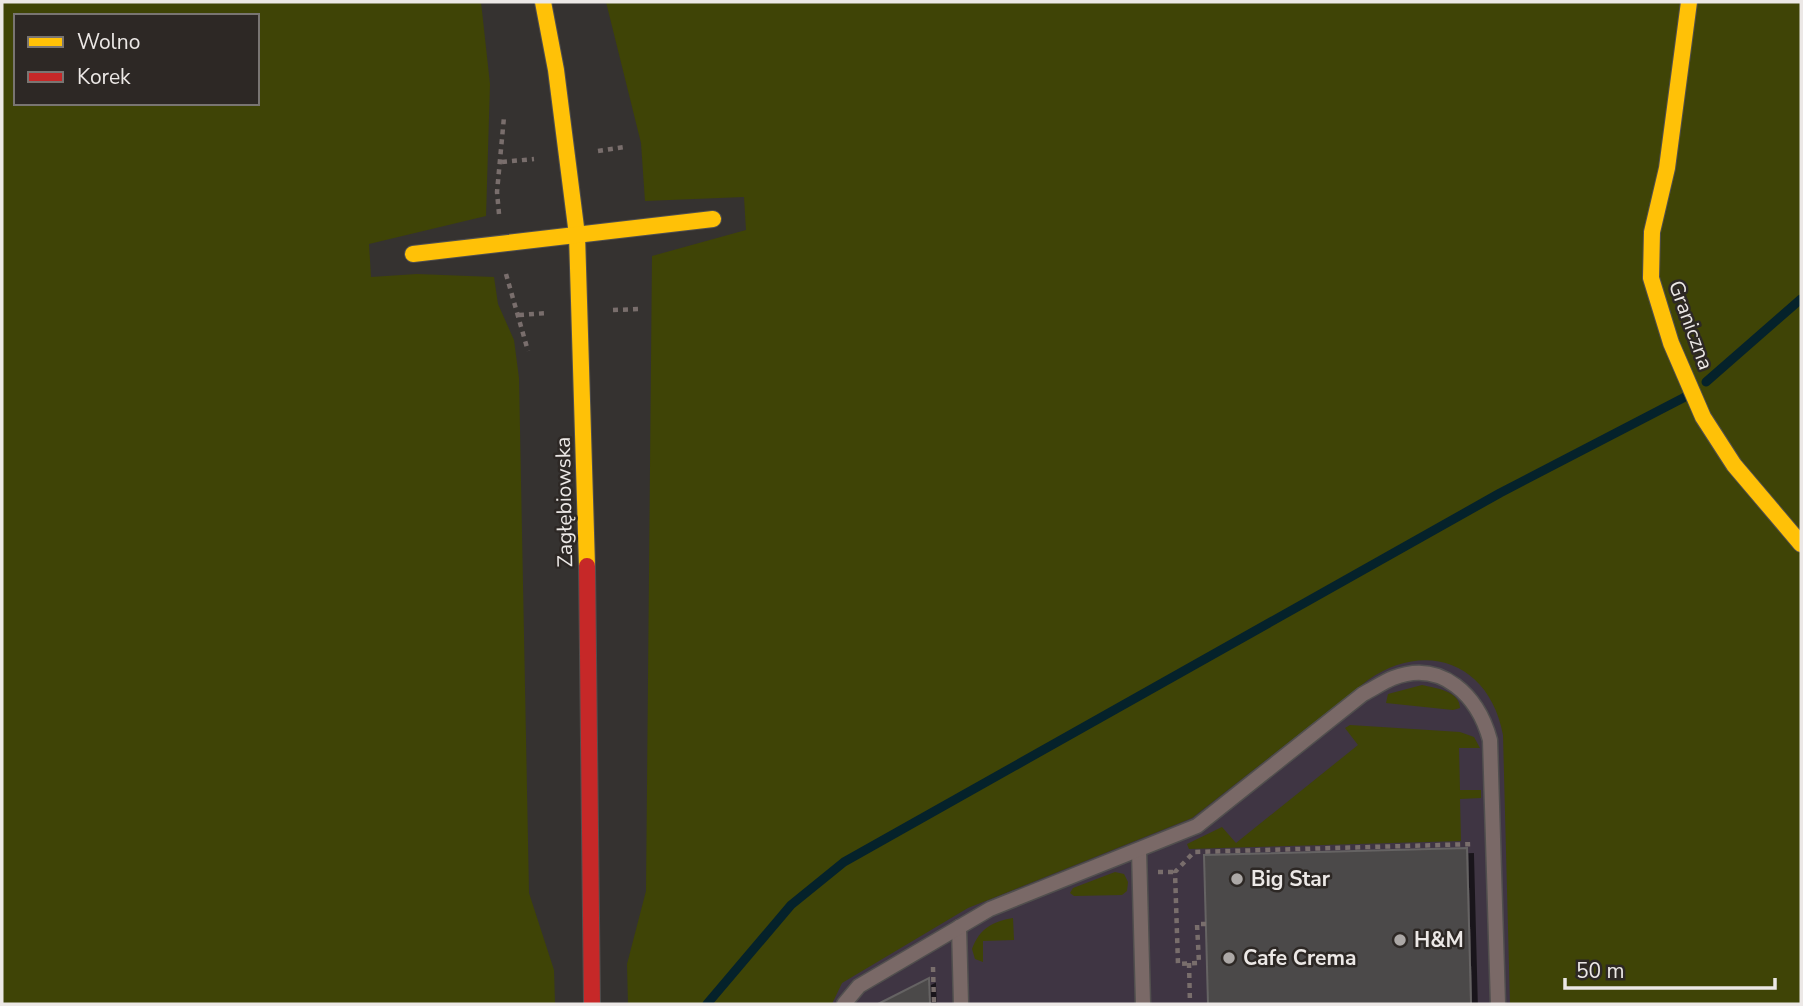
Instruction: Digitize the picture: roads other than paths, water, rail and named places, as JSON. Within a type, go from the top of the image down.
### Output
[{"type":"main road","name":"Zagłębiowska","points":[[543,2],[556,70],[576,235],[585,445],[592,1004]]},
{"type":"main road","name":"Graniczna","points":[[1689,2],[1667,168],[1652,232],[1651,278],[1671,344],[1703,417],[1734,465],[1801,544]]},
{"type":"main road","points":[[413,254],[713,219]]},
{"type":"lane","points":[[844,1004],[859,986],[990,909],[1198,826],[1363,694],[1392,678],[1420,674],[1445,680],[1472,699],[1484,717],[1490,740],[1498,1004]]},
{"type":"lane","points":[[1139,850],[1143,1004]]},
{"type":"lane","points":[[959,927],[961,1004]]},
{"type":"waterway","points":[[1706,382],[1801,299]]},
{"type":"waterway","points":[[707,1004],[791,905],[844,862],[1500,493],[1685,397]]},
{"type":"place","name":"Big Star","points":[[1237,879]]},
{"type":"place","name":"H&M","points":[[1400,940]]},
{"type":"place","name":"Cafe Crema","points":[[1229,958]]}]
